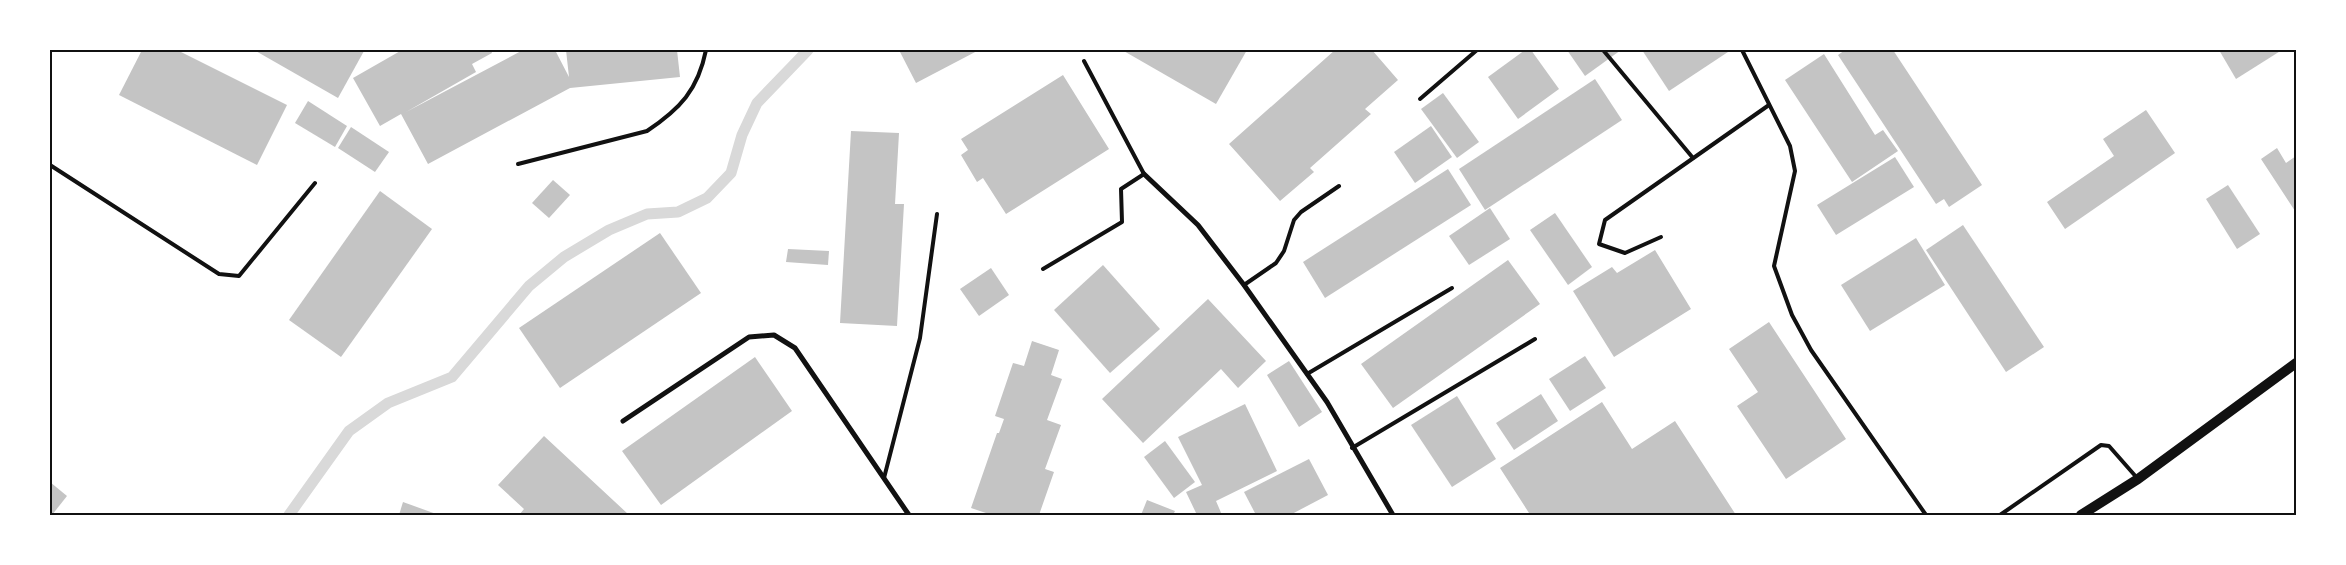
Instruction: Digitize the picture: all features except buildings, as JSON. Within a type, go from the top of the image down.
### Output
[{"type":"main road","points":[[2080,515],[2138,479],[2296,363]]},
{"type":"street","points":[[1144,174],[1198,225],[1244,285],[1327,402],[1392,515]]},
{"type":"street","points":[[623,422],[749,337],[774,335],[795,348],[909,515]]},
{"type":"lane","points":[[518,164],[647,131],[666,119],[687,98],[702,71],[706,50]]},
{"type":"lane","points":[[1420,99],[1477,50]]},
{"type":"lane","points":[[1603,50],[1693,158]]},
{"type":"lane","points":[[1742,50],[1790,146],[1795,171],[1774,266],[1789,306],[1811,350],[1926,515]]},
{"type":"lane","points":[[1043,269],[1122,222],[1121,190],[1144,174],[1084,61]]},
{"type":"lane","points":[[1661,237],[1625,253],[1600,244],[1605,220],[1769,105]]},
{"type":"lane","points":[[50,165],[220,274],[239,276],[315,183]]},
{"type":"lane","points":[[1244,285],[1276,264],[1284,251],[1294,220],[1301,212],[1339,186]]},
{"type":"lane","points":[[884,478],[920,338],[937,214]]},
{"type":"lane","points":[[1306,374],[1452,288]]},
{"type":"lane","points":[[1352,448],[1535,339]]},
{"type":"lane","points":[[2000,515],[2101,445],[2109,446],[2138,479]]},
{"type":"waterway","points":[[289,515],[349,431],[388,403],[452,377],[529,286],[564,257],[609,230],[647,214],[678,212],[707,198],[731,173],[742,135],[757,103],[808,50]]}]
